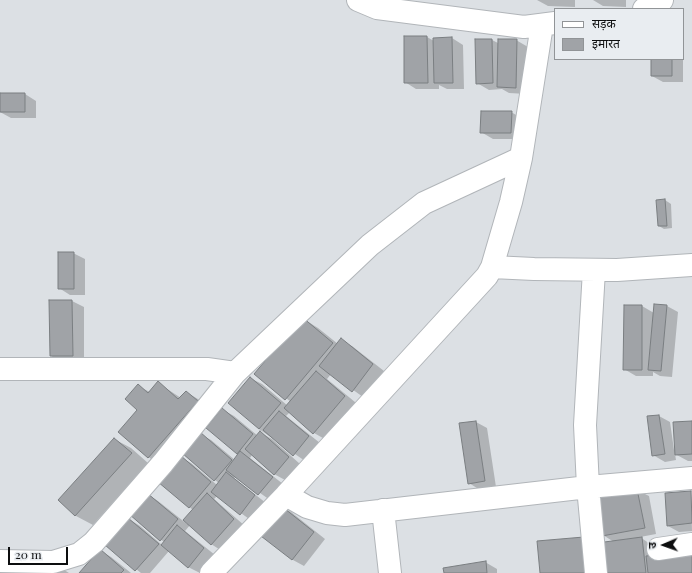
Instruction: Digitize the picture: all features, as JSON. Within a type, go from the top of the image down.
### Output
[{"type":"street","points":[[211,573],[286,495],[487,276],[492,266],[511,202],[548,24],[524,28],[377,8],[358,0]]},
{"type":"street","points":[[648,8],[662,0]]},
{"type":"street","points":[[0,561],[53,562],[79,554],[94,542],[163,463],[235,373],[370,246],[424,203],[520,158]]},
{"type":"street","points":[[492,266],[594,270],[692,265]]},
{"type":"street","points":[[594,270],[585,425],[588,487],[596,573]]},
{"type":"street","points":[[0,369],[207,369],[235,373]]},
{"type":"street","points":[[286,495],[307,507],[327,513],[345,515],[588,487],[692,478]]},
{"type":"street","points":[[383,510],[390,573]]},
{"type":"street","points":[[658,549],[692,544]]},
{"type":"building","points":[[404,36],[427,36],[428,83],[404,83]]},
{"type":"building","points":[[452,37],[453,83],[434,83],[433,38]]},
{"type":"building","points":[[475,39],[492,39],[493,83],[476,84]]},
{"type":"building","points":[[498,39],[517,39],[516,88],[497,87]]},
{"type":"building","points":[[651,60],[672,60],[672,76],[651,76]]},
{"type":"building","points":[[0,93],[25,93],[25,112],[0,112]]},
{"type":"building","points":[[481,111],[512,111],[511,133],[480,133]]},
{"type":"building","points":[[665,199],[667,226],[658,226],[656,200]]},
{"type":"building","points":[[58,252],[74,252],[74,289],[58,289]]},
{"type":"building","points":[[49,300],[72,300],[73,356],[50,356]]},
{"type":"building","points":[[654,304],[667,305],[661,371],[648,370]]},
{"type":"building","points":[[624,305],[642,305],[642,370],[623,370]]},
{"type":"building","points":[[302,317],[333,343],[285,400],[254,374]]},
{"type":"building","points":[[341,338],[373,364],[352,392],[319,366]]},
{"type":"building","points":[[316,371],[345,396],[313,434],[284,408]]},
{"type":"building","points":[[250,377],[281,403],[259,429],[228,403]]},
{"type":"building","points":[[158,381],[178,399],[186,391],[198,401],[148,458],[118,432],[137,410],[125,399],[138,384],[148,393]]},
{"type":"building","points":[[222,408],[253,434],[237,454],[206,428]]},
{"type":"building","points":[[279,411],[309,436],[293,456],[263,430]]},
{"type":"building","points":[[659,415],[665,454],[652,456],[647,416]]},
{"type":"building","points":[[476,421],[485,481],[468,484],[459,423]]},
{"type":"building","points":[[692,421],[692,454],[675,455],[673,422]]},
{"type":"building","points":[[260,431],[289,457],[274,475],[245,449]]},
{"type":"building","points":[[200,432],[232,460],[214,481],[182,453]]},
{"type":"building","points":[[114,438],[132,453],[75,516],[58,500]]},
{"type":"building","points":[[240,451],[273,477],[258,495],[226,470]]},
{"type":"building","points":[[180,455],[211,482],[189,508],[158,482]]},
{"type":"building","points":[[226,472],[255,495],[240,515],[211,492]]},
{"type":"building","points":[[637,489],[645,528],[602,536],[594,497]]},
{"type":"building","points":[[691,491],[692,523],[667,526],[665,493]]},
{"type":"building","points":[[147,493],[178,519],[160,541],[129,514]]},
{"type":"building","points":[[207,493],[234,519],[211,545],[183,520]]},
{"type":"building","points":[[280,505],[314,532],[292,560],[257,533]]},
{"type":"building","points":[[128,518],[159,544],[135,571],[105,545]]},
{"type":"building","points":[[177,525],[204,548],[188,568],[161,545]]},
{"type":"building","points":[[584,537],[587,573],[540,573],[537,541]]},
{"type":"building","points":[[642,537],[646,573],[600,573],[597,543]]},
{"type":"building","points":[[100,549],[124,570],[121,573],[79,573]]},
{"type":"building","points":[[692,552],[692,573],[648,573],[646,556]]},
{"type":"building","points":[[486,561],[487,573],[444,573],[443,568]]}]
